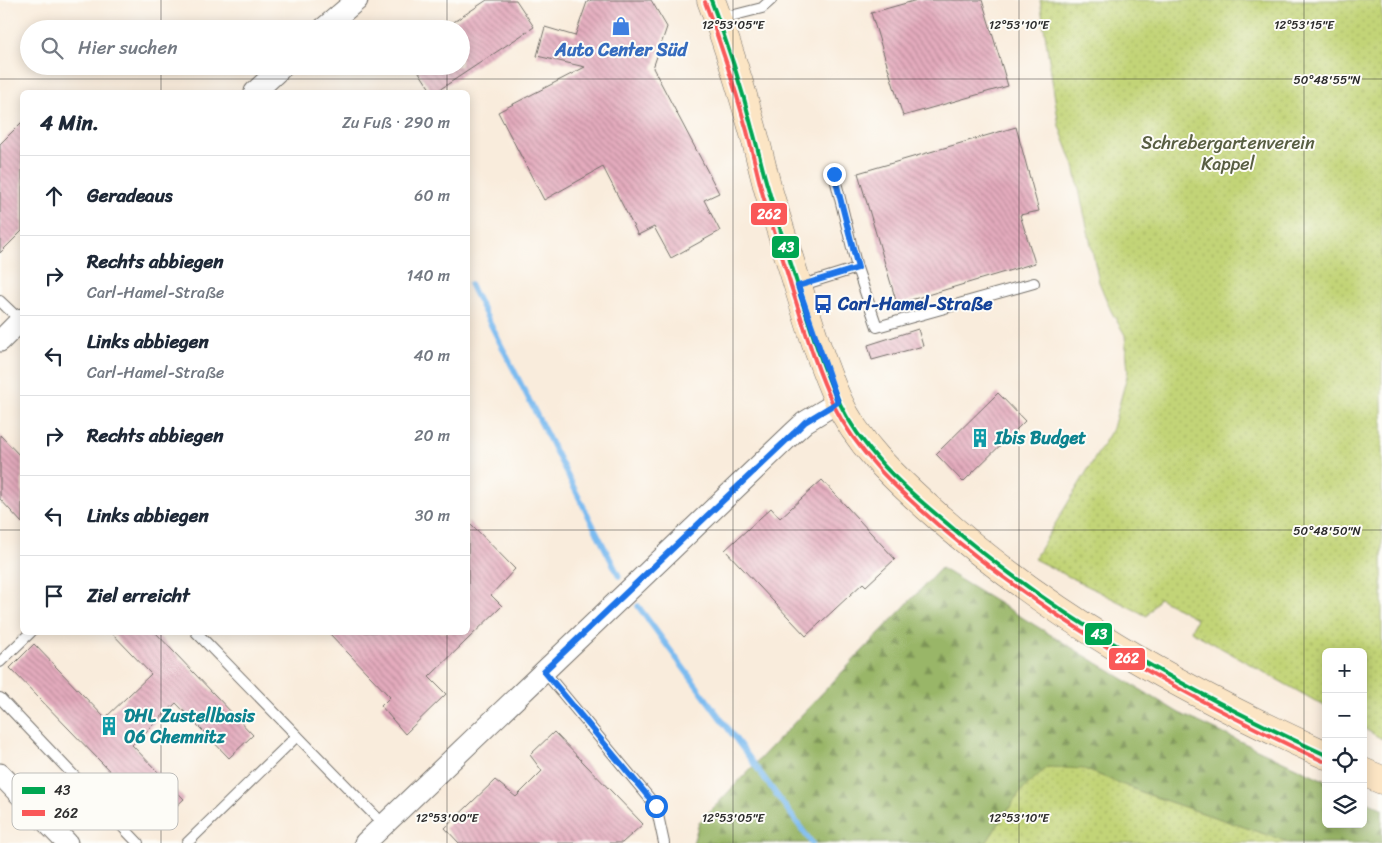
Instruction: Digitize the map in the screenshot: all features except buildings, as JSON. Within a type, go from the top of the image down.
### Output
[{"type":"main road","points":[[714,10],[748,113],[768,190],[798,286],[838,402],[851,425],[889,473],[965,542],[1059,612],[1178,683],[1278,734],[1322,753]]},
{"type":"main road","points":[[1367,774],[1382,780]]},
{"type":"street","points":[[334,20],[357,0]]},
{"type":"street","points":[[257,90],[273,75]]},
{"type":"street","points":[[0,341],[20,322]]},
{"type":"street","points":[[365,843],[805,422],[838,402]]},
{"type":"street","points":[[0,774],[12,786]]},
{"type":"street","points":[[54,830],[67,843]]},
{"type":"lane","points":[[714,10],[762,8],[771,0]]},
{"type":"lane","points":[[834,174],[858,268],[877,327],[1034,283]]},
{"type":"lane","points":[[798,286],[858,268]]},
{"type":"lane","points":[[0,301],[20,318]]},
{"type":"lane","points":[[0,662],[28,635]]},
{"type":"lane","points":[[199,635],[384,825]]},
{"type":"lane","points":[[544,671],[656,806],[664,843]]},
{"type":"lane","points":[[0,698],[71,773]]},
{"type":"lane","points":[[187,843],[297,736]]},
{"type":"lane","points":[[126,830],[138,843]]},
{"type":"green space","name":"Schrebergartenverein Kappel","points":[[1040,0],[1382,0],[1382,739],[1367,730],[1367,648],[1322,648],[1322,705],[1191,631],[1196,618],[1159,598],[1147,616],[1034,559],[1113,428],[1128,372],[1125,335],[1111,311],[1099,282],[1074,166],[1059,126]]},
{"type":"green space","points":[[941,568],[1179,713],[1322,779],[1322,828],[1367,828],[1367,801],[1382,808],[1382,843],[1291,843],[1146,794],[1084,769],[1020,792],[986,843],[693,843],[699,823]]},
{"type":"green space","points":[[1047,767],[1084,769],[1146,794],[1291,843],[986,843],[1020,792]]},
{"type":"waterway","points":[[470,284],[619,576]]},
{"type":"waterway","points":[[638,606],[812,843]]},
{"type":"transit line","name":"43","points":[[711,0],[738,80],[775,212],[820,357],[838,400],[858,435],[884,466],[913,494],[987,556],[1032,590],[1126,651],[1174,679],[1274,731],[1322,753]]},
{"type":"transit line","name":"262","points":[[705,2],[733,82],[765,204],[815,361],[833,404],[866,455],[879,470],[938,525],[1028,595],[1122,656],[1171,684],[1322,761]]},
{"type":"place","name":"Auto Center Süd","points":[[621,26]]},
{"type":"place","name":"Carl-Hamel-Straße","points":[[823,304]]},
{"type":"place","name":"Ibis Budget","points":[[980,438]]},
{"type":"place","name":"DHL Zustellbasis 06 Chemnitz","points":[[109,726]]},
{"type":"route","points":[[656,806],[544,671],[805,422],[838,402],[798,286],[858,268],[834,174]]}]
